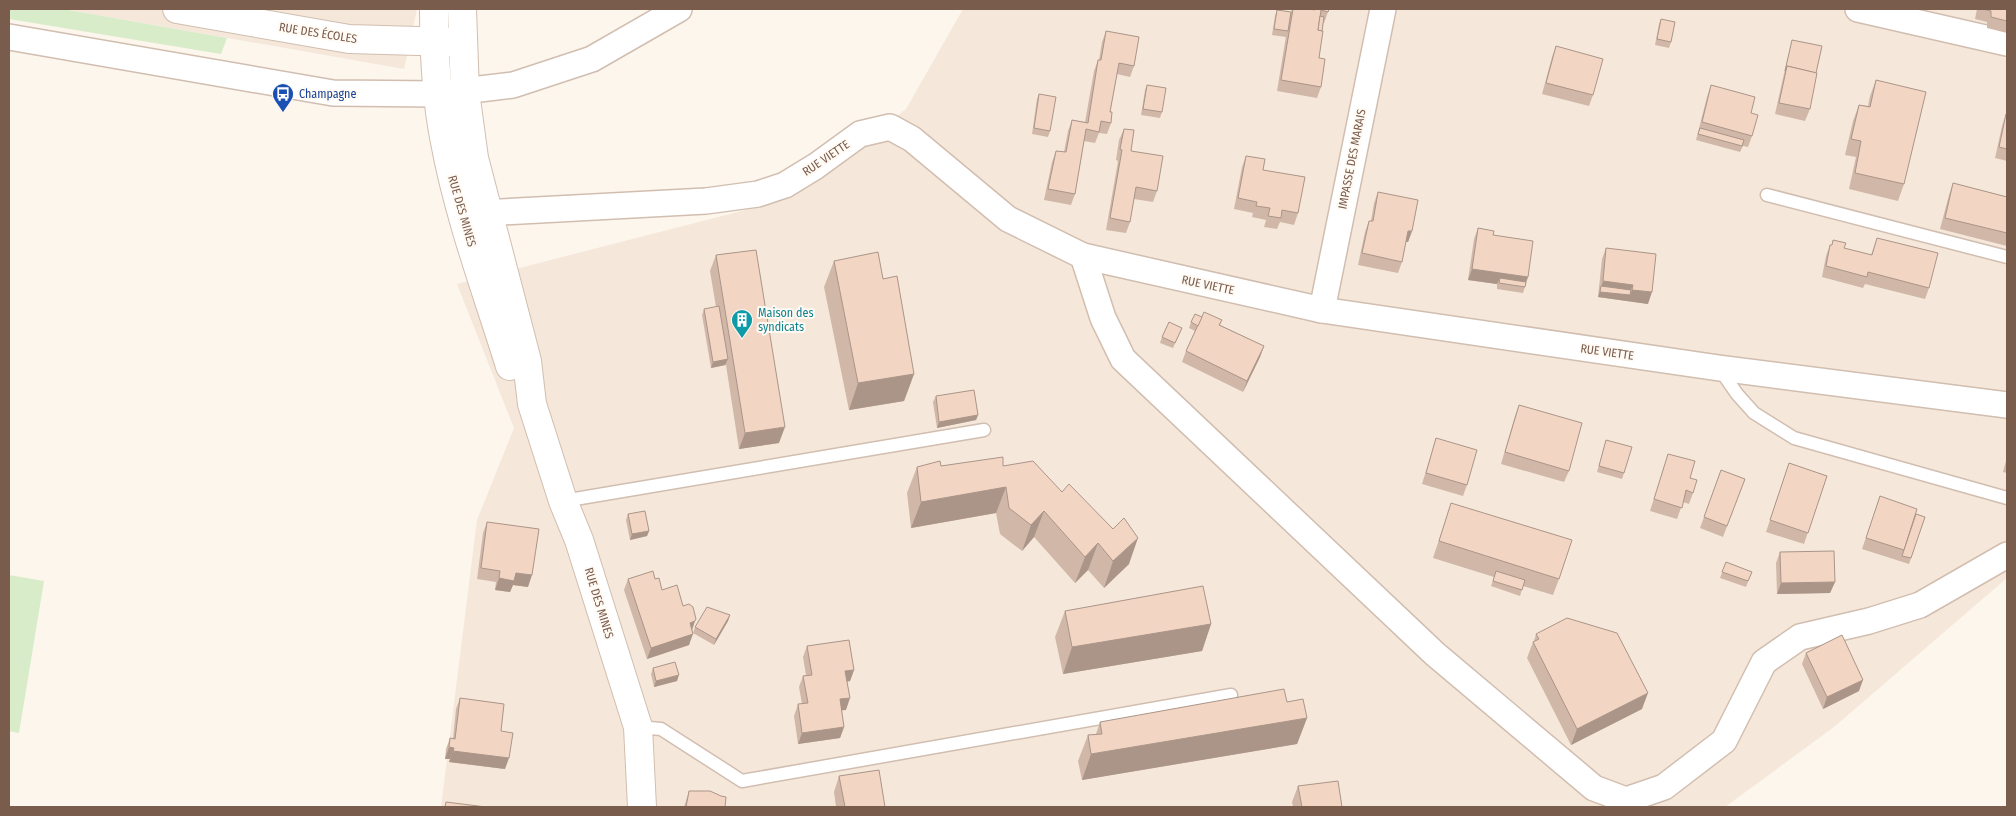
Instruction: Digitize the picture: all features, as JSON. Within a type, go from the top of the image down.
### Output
[{"type":"street","name":"RUE DES ÉCOLES","points":[[177,9],[350,39],[462,42]]},
{"type":"street","name":"RUE DES MINES","points":[[434,9],[434,42],[438,94],[446,149],[476,217]]},
{"type":"street","name":"RUE DES MINES","points":[[462,9],[465,92],[474,158],[476,217],[510,366],[532,404],[563,501],[579,540],[638,727],[642,807]]},
{"type":"street","points":[[9,36],[332,93],[438,94],[513,85],[592,58],[679,9]]},
{"type":"street","name":"IMPASSE DES MARAIS","points":[[1322,310],[1383,9]]},
{"type":"street","points":[[1858,9],[2007,43]]},
{"type":"street","name":"RUE VIETTE","points":[[476,217],[502,212],[706,201],[758,194],[785,185],[816,166],[860,134],[890,127],[912,139],[1008,220],[1082,256],[1322,310],[1718,368],[2007,405]]},
{"type":"street","points":[[1082,256],[1103,318],[1123,360],[1435,654],[1594,788],[1626,800],[1664,787],[1724,741],[1764,662],[1800,637],[1869,621],[1920,605],[2007,555]]},
{"type":"lane","points":[[1767,195],[2007,257]]},
{"type":"lane","points":[[1718,368],[1754,413],[1794,438],[2007,498]]},
{"type":"lane","points":[[563,501],[984,430]]},
{"type":"lane","points":[[638,727],[661,728],[742,781],[1231,695]]},
{"type":"shaded area","points":[[63,9],[417,9],[404,69]]},
{"type":"shaded area","points":[[963,9],[2007,9],[2007,578],[1834,727],[1725,807],[441,807],[477,520],[514,428],[457,284],[784,200],[906,109]]},
{"type":"green space","points":[[9,9],[63,9],[227,38],[221,54],[9,19]]},
{"type":"green space","points":[[9,575],[44,581],[19,733],[9,731]]},
{"type":"building","points":[[1293,9],[1329,9],[1328,12],[1321,10],[1318,30],[1323,31],[1319,58],[1325,59],[1321,87],[1281,80]]},
{"type":"building","points":[[1982,9],[2007,9],[2007,21],[1991,17],[1991,11]]},
{"type":"building","points":[[1277,10],[1291,12],[1288,31],[1274,29]]},
{"type":"building","points":[[1320,16],[1324,17],[1322,31],[1318,30]]},
{"type":"building","points":[[1661,19],[1675,22],[1671,42],[1657,39]]},
{"type":"building","points":[[1106,31],[1139,37],[1134,66],[1119,63],[1110,112],[1112,112],[1111,123],[1101,121],[1099,132],[1086,129],[1075,194],[1048,189],[1056,151],[1066,152],[1072,120],[1088,123],[1098,60],[1101,60]]},
{"type":"building","points":[[1792,40],[1822,46],[1816,73],[1787,66],[1785,71]]},
{"type":"building","points":[[1556,46],[1603,59],[1593,95],[1546,83]]},
{"type":"building","points":[[1787,66],[1817,73],[1810,109],[1779,103]]},
{"type":"building","points":[[1876,80],[1926,92],[1904,184],[1855,173],[1861,141],[1851,139],[1859,105],[1870,107]]},
{"type":"building","points":[[1147,85],[1166,88],[1162,112],[1143,109]]},
{"type":"building","points":[[1711,85],[1755,97],[1751,113],[1758,115],[1752,136],[1702,122]]},
{"type":"building","points":[[1039,94],[1056,97],[1050,131],[1034,128]]},
{"type":"building","points":[[2007,115],[2007,149],[1999,147]]},
{"type":"building","points":[[1700,128],[1744,140],[1742,146],[1698,134]]},
{"type":"building","points":[[1124,129],[1134,130],[1131,151],[1163,156],[1157,191],[1136,187],[1130,222],[1110,218]]},
{"type":"building","points":[[1246,156],[1265,159],[1263,170],[1305,177],[1298,213],[1282,210],[1281,218],[1268,216],[1270,208],[1256,206],[1257,202],[1238,198]]},
{"type":"building","points":[[1953,183],[2007,197],[2007,233],[1945,218]]},
{"type":"building","points":[[1378,192],[1418,200],[1412,231],[1408,231],[1402,262],[1362,253],[1369,221],[1373,221]]},
{"type":"building","points":[[1478,228],[1494,231],[1493,235],[1533,241],[1528,277],[1472,269]]},
{"type":"building","points":[[1877,238],[1938,253],[1929,288],[1868,272],[1867,277],[1826,266],[1830,245],[1832,245],[1833,240],[1846,243],[1844,248],[1872,255]]},
{"type":"building","points":[[1606,248],[1656,254],[1652,292],[1632,290],[1633,285],[1603,281]]},
{"type":"building","name":"Maison des syndicats","points":[[756,250],[785,427],[745,433],[716,255]]},
{"type":"building","points":[[878,252],[883,279],[897,276],[914,374],[858,383],[834,261]]},
{"type":"building","points":[[1500,278],[1526,282],[1525,287],[1499,283]]},
{"type":"building","points":[[1601,286],[1631,290],[1630,295],[1600,292]]},
{"type":"building","points":[[719,306],[728,359],[713,362],[704,309]]},
{"type":"building","points":[[1204,312],[1222,320],[1219,325],[1264,346],[1247,381],[1186,351]]},
{"type":"building","points":[[1195,314],[1202,317],[1198,326],[1191,322]]},
{"type":"building","points":[[1169,322],[1182,328],[1175,343],[1162,337]]},
{"type":"building","points":[[974,390],[978,415],[939,422],[936,396]]},
{"type":"building","points":[[1519,405],[1582,423],[1569,471],[1505,452]]},
{"type":"building","points":[[1436,438],[1477,450],[1467,485],[1426,473]]},
{"type":"building","points":[[1606,440],[1632,447],[1624,473],[1599,466]]},
{"type":"building","points":[[1668,454],[1695,461],[1690,478],[1697,480],[1693,493],[1686,490],[1682,508],[1654,499]]},
{"type":"building","points":[[1003,457],[1003,466],[1033,461],[1062,492],[1069,484],[1113,529],[1124,518],[1138,538],[1113,561],[1098,543],[1085,557],[1044,511],[1031,525],[1009,508],[1006,487],[921,502],[917,467],[940,461],[941,466]]},
{"type":"building","points":[[1789,463],[1827,476],[1808,533],[1770,520]]},
{"type":"building","points":[[1721,470],[1745,479],[1727,526],[1704,517]]},
{"type":"building","points":[[1880,496],[1917,509],[1904,550],[1866,538]]},
{"type":"building","points":[[1451,503],[1572,540],[1559,579],[1439,541]]},
{"type":"building","points":[[645,511],[649,531],[632,534],[628,514]]},
{"type":"building","points":[[1916,514],[1925,517],[1911,558],[1902,556]]},
{"type":"building","points":[[487,522],[539,529],[532,575],[516,573],[514,581],[499,578],[500,571],[481,568]]},
{"type":"building","points":[[1834,551],[1835,582],[1781,583],[1780,552]]},
{"type":"building","points":[[1726,562],[1752,572],[1748,581],[1722,572]]},
{"type":"building","points":[[653,571],[655,579],[659,578],[662,590],[677,585],[683,606],[689,604],[693,607],[696,619],[690,623],[693,634],[651,648],[628,579]]},
{"type":"building","points":[[1496,571],[1525,580],[1522,590],[1493,581]]},
{"type":"building","points":[[1203,586],[1211,624],[1072,647],[1065,611]]},
{"type":"building","points":[[707,607],[730,615],[716,639],[695,627]]},
{"type":"building","points":[[1567,618],[1617,633],[1648,693],[1577,729],[1533,642],[1539,639],[1536,634]]},
{"type":"building","points":[[1842,635],[1863,680],[1827,697],[1806,653]]},
{"type":"building","points":[[849,640],[854,670],[845,671],[850,698],[840,699],[844,727],[802,733],[798,704],[808,703],[803,676],[812,675],[807,646]]},
{"type":"building","points":[[675,662],[679,675],[656,681],[653,668]]},
{"type":"building","points":[[1284,689],[1287,702],[1303,699],[1307,718],[1091,754],[1088,735],[1102,734],[1100,722]]},
{"type":"building","points":[[460,698],[504,704],[501,731],[513,733],[509,758],[453,751],[454,748],[449,747],[450,738],[455,739]]},
{"type":"building","points":[[879,770],[885,807],[845,807],[839,776]]},
{"type":"building","points":[[1338,781],[1342,807],[1302,807],[1298,786]]},
{"type":"building","points":[[689,791],[710,791],[726,797],[725,807],[686,807]]},
{"type":"building","points":[[446,802],[486,807],[445,807]]},
{"type":"place","name":"Champagne","points":[[283,113]]},
{"type":"place","name":"Maison des syndicats","points":[[742,339]]}]
